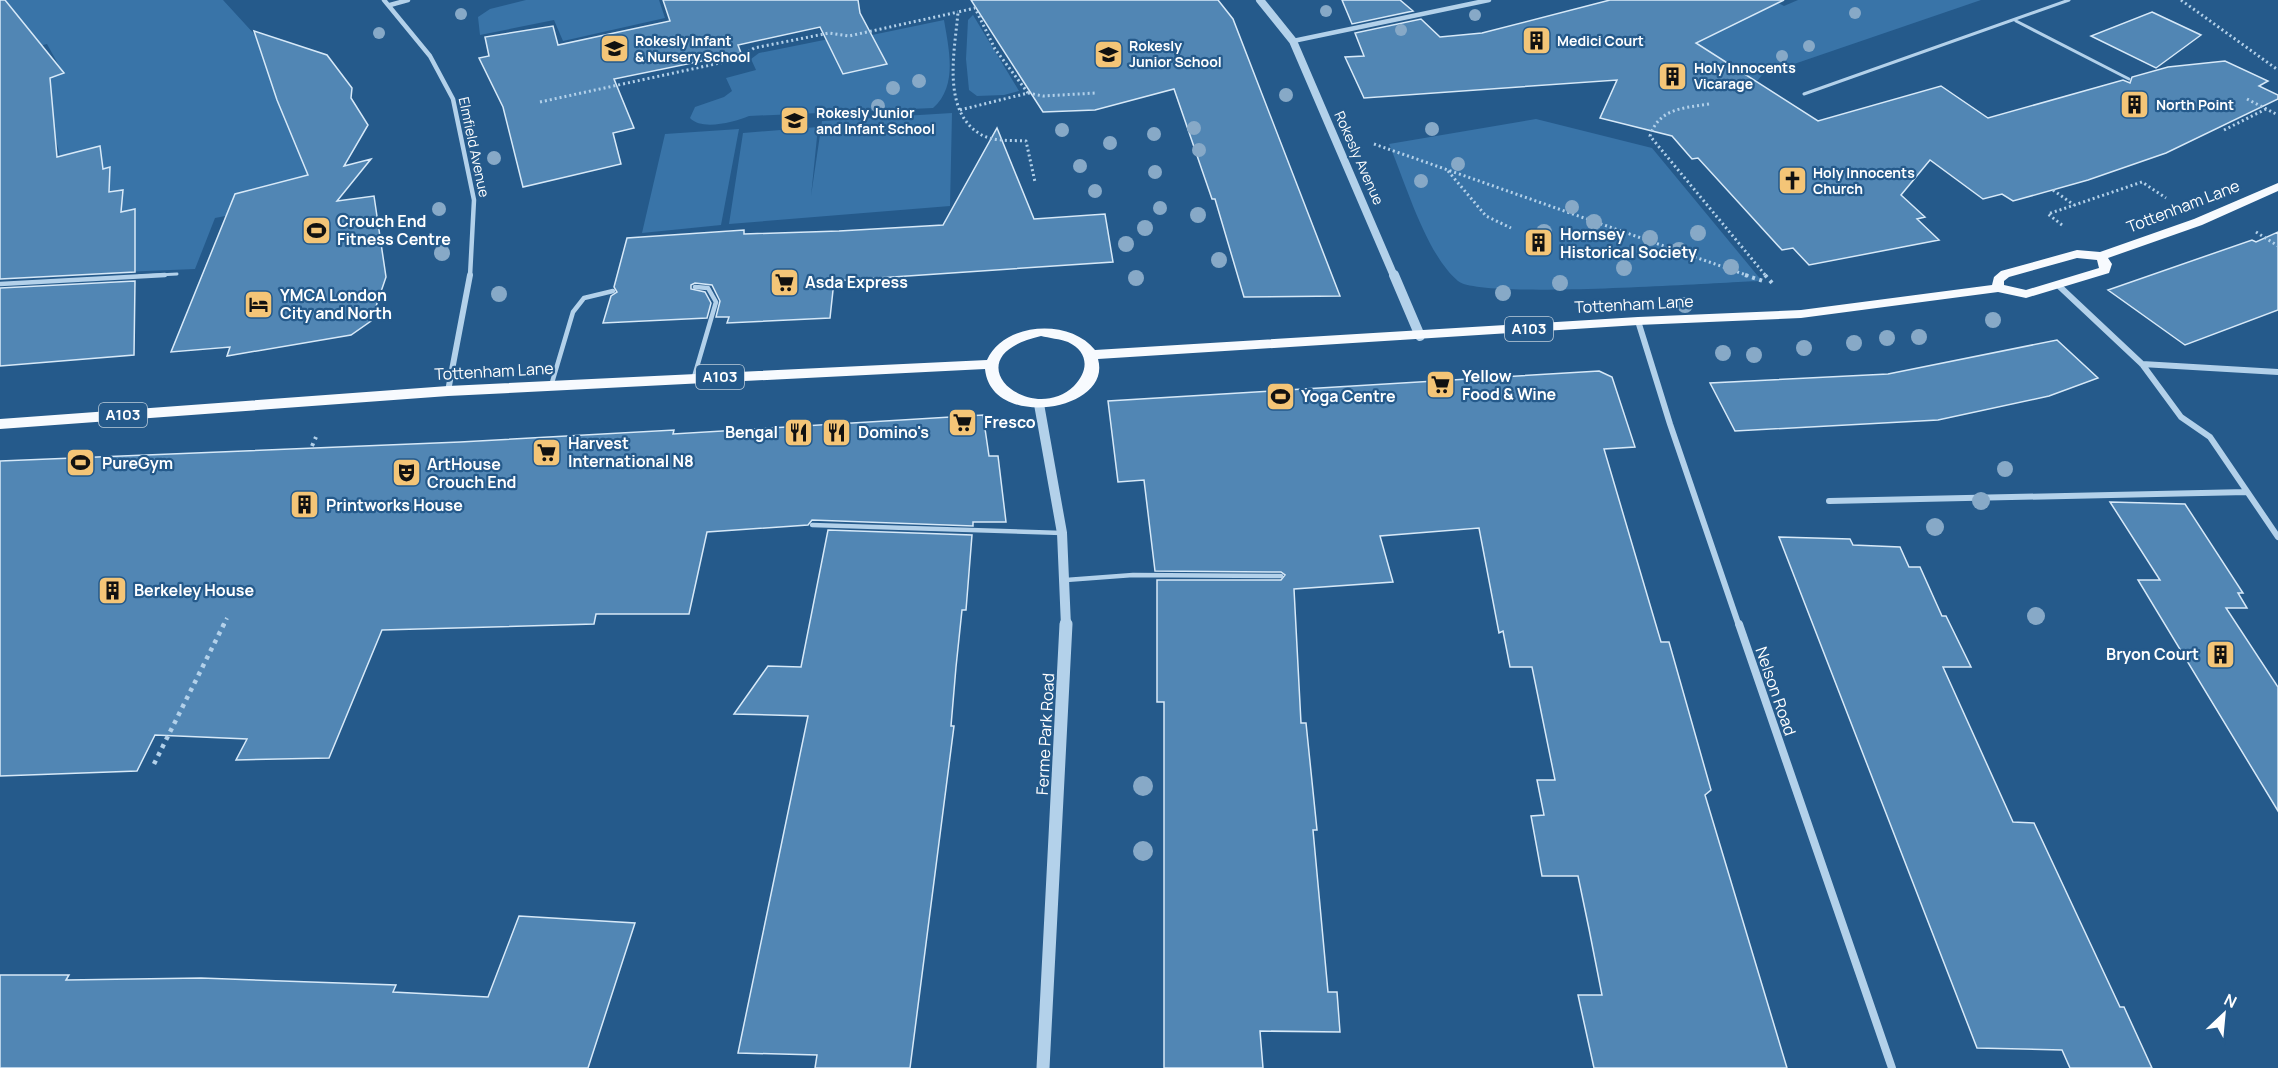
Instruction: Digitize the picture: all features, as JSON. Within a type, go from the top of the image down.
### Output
[{"type":"main road","name":"Tottenham Lane","points":[[1998,288],[1998,280],[2005,274],[2077,254],[2100,256],[2198,222],[2278,187]]},
{"type":"main road","name":"Tottenham Lane","points":[[1091,355],[1638,321],[1801,314],[1998,288],[2026,294],[2059,286],[2105,270],[2106,264],[2100,256]]},
{"type":"main road","points":[[1041,332],[1072,338],[1083,345],[1091,355],[1094,368],[1090,380],[1076,394],[1060,401],[1039,404],[1015,399],[999,389],[993,378],[992,364],[998,352],[1006,344],[1020,336],[1041,332]]},
{"type":"main road","name":"Tottenham Lane","points":[[0,424],[448,391],[992,364]]},
{"type":"street","name":"Elmfield Avenue","points":[[384,0],[430,56],[453,99],[474,200],[469,289],[448,391]]},
{"type":"street","points":[[390,5],[408,0]]},
{"type":"street","name":"Rokesly Avenue","points":[[1260,0],[1293,41],[1420,336]]},
{"type":"street","points":[[1293,41],[1489,0]]},
{"type":"street","points":[[2059,286],[2142,364],[2181,417],[2210,437],[2278,537]]},
{"type":"street","name":"Nelson Road","points":[[1638,321],[1670,424],[1892,1068]]},
{"type":"street","points":[[2142,364],[2278,372]]},
{"type":"street","name":"Ferme Park Road","points":[[1039,404],[1062,533],[1066,580],[1066,649],[1043,1068]]},
{"type":"street","points":[[1829,501],[2247,492]]},
{"type":"lane","points":[[1803,94],[2016,21],[2069,0]]},
{"type":"lane","points":[[2016,21],[2129,79]]},
{"type":"lane","points":[[0,284],[177,274]]},
{"type":"lane","points":[[694,379],[716,302],[708,288],[695,287]]},
{"type":"lane","points":[[550,386],[573,312],[584,298],[612,291]]},
{"type":"lane","points":[[812,525],[1062,533]]},
{"type":"lane","points":[[1066,580],[1133,575],[1281,576]]},
{"type":"path","points":[[2181,0],[2278,70]]},
{"type":"path","points":[[540,102],[738,59],[754,48],[829,33],[849,36],[975,8],[995,49],[1028,93]]},
{"type":"path","points":[[958,12],[954,92],[960,110],[980,134],[1026,141],[1035,182]]},
{"type":"path","points":[[960,110],[1028,93],[1043,96],[1096,93]]},
{"type":"path","points":[[2247,99],[2278,115]]},
{"type":"path","points":[[1374,144],[1776,286],[1650,136],[1652,126],[1661,115],[1709,104]]},
{"type":"path","points":[[2224,130],[2266,109]]},
{"type":"path","points":[[1448,171],[1486,216],[1511,228]]},
{"type":"path","points":[[2056,221],[2048,214],[2142,182],[2169,199]]},
{"type":"path","points":[[2053,190],[2074,206]]},
{"type":"path","points":[[2251,229],[2278,246]]},
{"type":"path","points":[[312,446],[316,437]]},
{"type":"path","points":[[154,764],[227,618]]},
{"type":"shaded area","points":[[0,0],[223,0],[256,36],[288,121],[321,197],[215,218],[195,269],[98,273],[111,241],[135,235],[135,210],[121,212],[123,190],[109,192],[110,167],[103,169],[100,146],[60,156],[55,136],[32,83],[63,73],[47,44],[20,51]]},
{"type":"shaded area","points":[[526,0],[659,0],[665,18],[563,41],[554,20],[480,35],[478,17],[490,9]]},
{"type":"shaded area","points":[[1715,0],[1748,18],[1773,0],[1784,6],[1798,0],[1981,0],[1762,75],[1758,80],[1733,86],[1670,19]]},
{"type":"shaded area","points":[[973,15],[1019,91],[1004,95],[977,96],[969,90],[966,59],[968,20]]},
{"type":"shaded area","points":[[944,20],[949,55],[949,78],[941,99],[933,108],[749,116],[727,123],[710,125],[695,122],[690,118],[695,107],[724,97],[732,91],[726,78],[756,70],[751,59],[759,53],[834,38],[848,40]]},
{"type":"shaded area","points":[[952,113],[950,206],[729,224],[743,133],[818,127],[811,196],[822,121]]},
{"type":"shaded area","points":[[1536,119],[1652,148],[1762,281],[1553,290],[1476,286],[1458,281],[1436,254],[1410,198],[1389,144]]},
{"type":"shaded area","points":[[739,129],[721,225],[642,233],[665,134]]},
{"type":"building","points":[[0,0],[5,0],[64,73],[50,78],[57,157],[100,146],[103,169],[110,167],[109,192],[123,190],[121,212],[135,209],[135,272],[0,279]]},
{"type":"building","name":"Rokesly Infant & Nursery School","points":[[663,0],[858,0],[860,13],[887,64],[843,74],[820,27],[738,45],[741,53],[614,79],[634,128],[613,133],[621,164],[523,187],[503,107],[479,58],[489,56],[485,37],[553,26],[558,45],[670,21]]},
{"type":"building","points":[[971,0],[1218,0],[1233,19],[1340,296],[1244,297],[1215,199],[1212,199],[1174,89],[1095,110],[1043,112]]},
{"type":"building","points":[[1342,0],[1400,0],[1413,11],[1352,24]]},
{"type":"building","points":[[1610,0],[1784,0],[1696,43],[1818,121],[1941,86],[1988,118],[2123,80],[2130,83],[2132,77],[2168,67],[2225,61],[2268,81],[2259,86],[2278,95],[2278,99],[2166,153],[2088,180],[2013,201],[2002,194],[1983,199],[1930,160],[1901,195],[1925,217],[1917,219],[1939,240],[1809,265],[1793,248],[1782,250],[1698,158],[1692,159],[1672,136],[1600,118],[1617,80],[1364,98],[1345,57],[1364,56],[1355,33],[1421,19],[1440,37],[1482,33]]},
{"type":"building","points":[[2152,12],[2201,35],[2156,68],[2091,36]]},
{"type":"building","points":[[254,31],[327,55],[352,88],[351,98],[368,125],[344,166],[371,159],[337,201],[374,196],[386,277],[371,321],[351,335],[227,356],[230,347],[171,352],[235,194],[308,175],[277,100]]},
{"type":"building","points":[[997,128],[1034,219],[1105,214],[1113,262],[834,281],[830,318],[727,323],[729,317],[716,317],[720,301],[712,285],[695,283],[691,285],[691,289],[705,292],[711,303],[707,318],[603,323],[611,296],[617,292],[614,287],[627,238],[744,230],[744,234],[943,225]]},
{"type":"building","points":[[2278,232],[2278,310],[2185,345],[2108,290],[2252,240],[2256,242]]},
{"type":"building","points":[[135,281],[134,355],[0,366],[0,288]]},
{"type":"building","points":[[2057,340],[2098,378],[2049,396],[1938,420],[1735,431],[1710,383],[1888,374]]},
{"type":"building","points":[[1599,371],[1612,377],[1635,447],[1604,449],[1661,642],[1669,642],[1711,790],[1705,795],[1787,1068],[1594,1068],[1578,995],[1602,995],[1578,876],[1542,876],[1531,816],[1544,815],[1537,780],[1555,780],[1532,667],[1510,667],[1503,631],[1499,633],[1479,528],[1380,536],[1393,582],[1294,589],[1301,723],[1306,723],[1317,830],[1313,830],[1328,992],[1337,992],[1340,1032],[1260,1031],[1263,1068],[1164,1068],[1164,702],[1157,702],[1157,580],[1281,580],[1285,575],[1281,572],[1155,571],[1144,480],[1118,482],[1108,401]]},
{"type":"building","points":[[983,415],[989,456],[998,456],[1006,522],[973,522],[973,526],[812,520],[808,525],[707,532],[689,614],[596,614],[594,624],[382,630],[329,758],[236,760],[247,739],[155,735],[137,771],[0,776],[0,461],[460,442],[674,430],[673,434]]},
{"type":"building","points":[[2110,502],[2185,504],[2243,593],[2238,593],[2247,608],[2226,608],[2278,687],[2278,811],[2138,580],[2160,580]]},
{"type":"building","points":[[828,530],[972,535],[966,610],[962,610],[956,667],[951,726],[954,726],[910,1068],[815,1068],[817,1055],[738,1053],[808,716],[734,714],[768,666],[801,667]]},
{"type":"building","points":[[1779,537],[1850,539],[1853,545],[1900,547],[1909,567],[1920,567],[1942,616],[1946,616],[1971,667],[1943,667],[2013,822],[2034,823],[2120,1007],[2124,1007],[2152,1068],[2070,1068],[2062,1050],[1977,1048]]},
{"type":"building","points":[[519,916],[635,923],[588,1068],[0,1068],[0,975],[69,975],[66,980],[201,978],[396,985],[393,992],[488,997]]},
{"type":"place","name":"Medici Court","points":[[1536,41]]},
{"type":"place","name":"Rokesly Infant & Nursery School","points":[[614,49]]},
{"type":"place","name":"Rokesly Junior School","points":[[1108,54]]},
{"type":"place","name":"Holy Innocents Vicarage","points":[[1673,76]]},
{"type":"place","name":"North Point","points":[[2135,105]]},
{"type":"place","name":"Rokesly Junior and Infant School","points":[[795,121]]},
{"type":"place","name":"Holy Innocents Church","points":[[1792,181]]},
{"type":"place","name":"Crouch End Fitness Centre","points":[[316,230]]},
{"type":"place","name":"Hornsey Historical Society","points":[[1539,243]]},
{"type":"place","name":"Asda Express","points":[[784,282]]},
{"type":"place","name":"YMCA London City and North","points":[[259,304]]},
{"type":"place","name":"Yellow Food & Wine","points":[[1441,385]]},
{"type":"place","name":"Yoga Centre","points":[[1280,396]]},
{"type":"place","name":"Fresco","points":[[963,422]]},
{"type":"place","name":"Bengal","points":[[799,432]]},
{"type":"place","name":"Domino's","points":[[837,432]]},
{"type":"place","name":"Harvest International N8","points":[[547,452]]},
{"type":"place","name":"PureGym","points":[[81,463]]},
{"type":"place","name":"ArtHouse Crouch End","points":[[406,473]]},
{"type":"place","name":"Printworks House","points":[[305,505]]},
{"type":"place","name":"Berkeley House","points":[[113,590]]},
{"type":"place","name":"Bryon Court","points":[[2220,654]]}]
